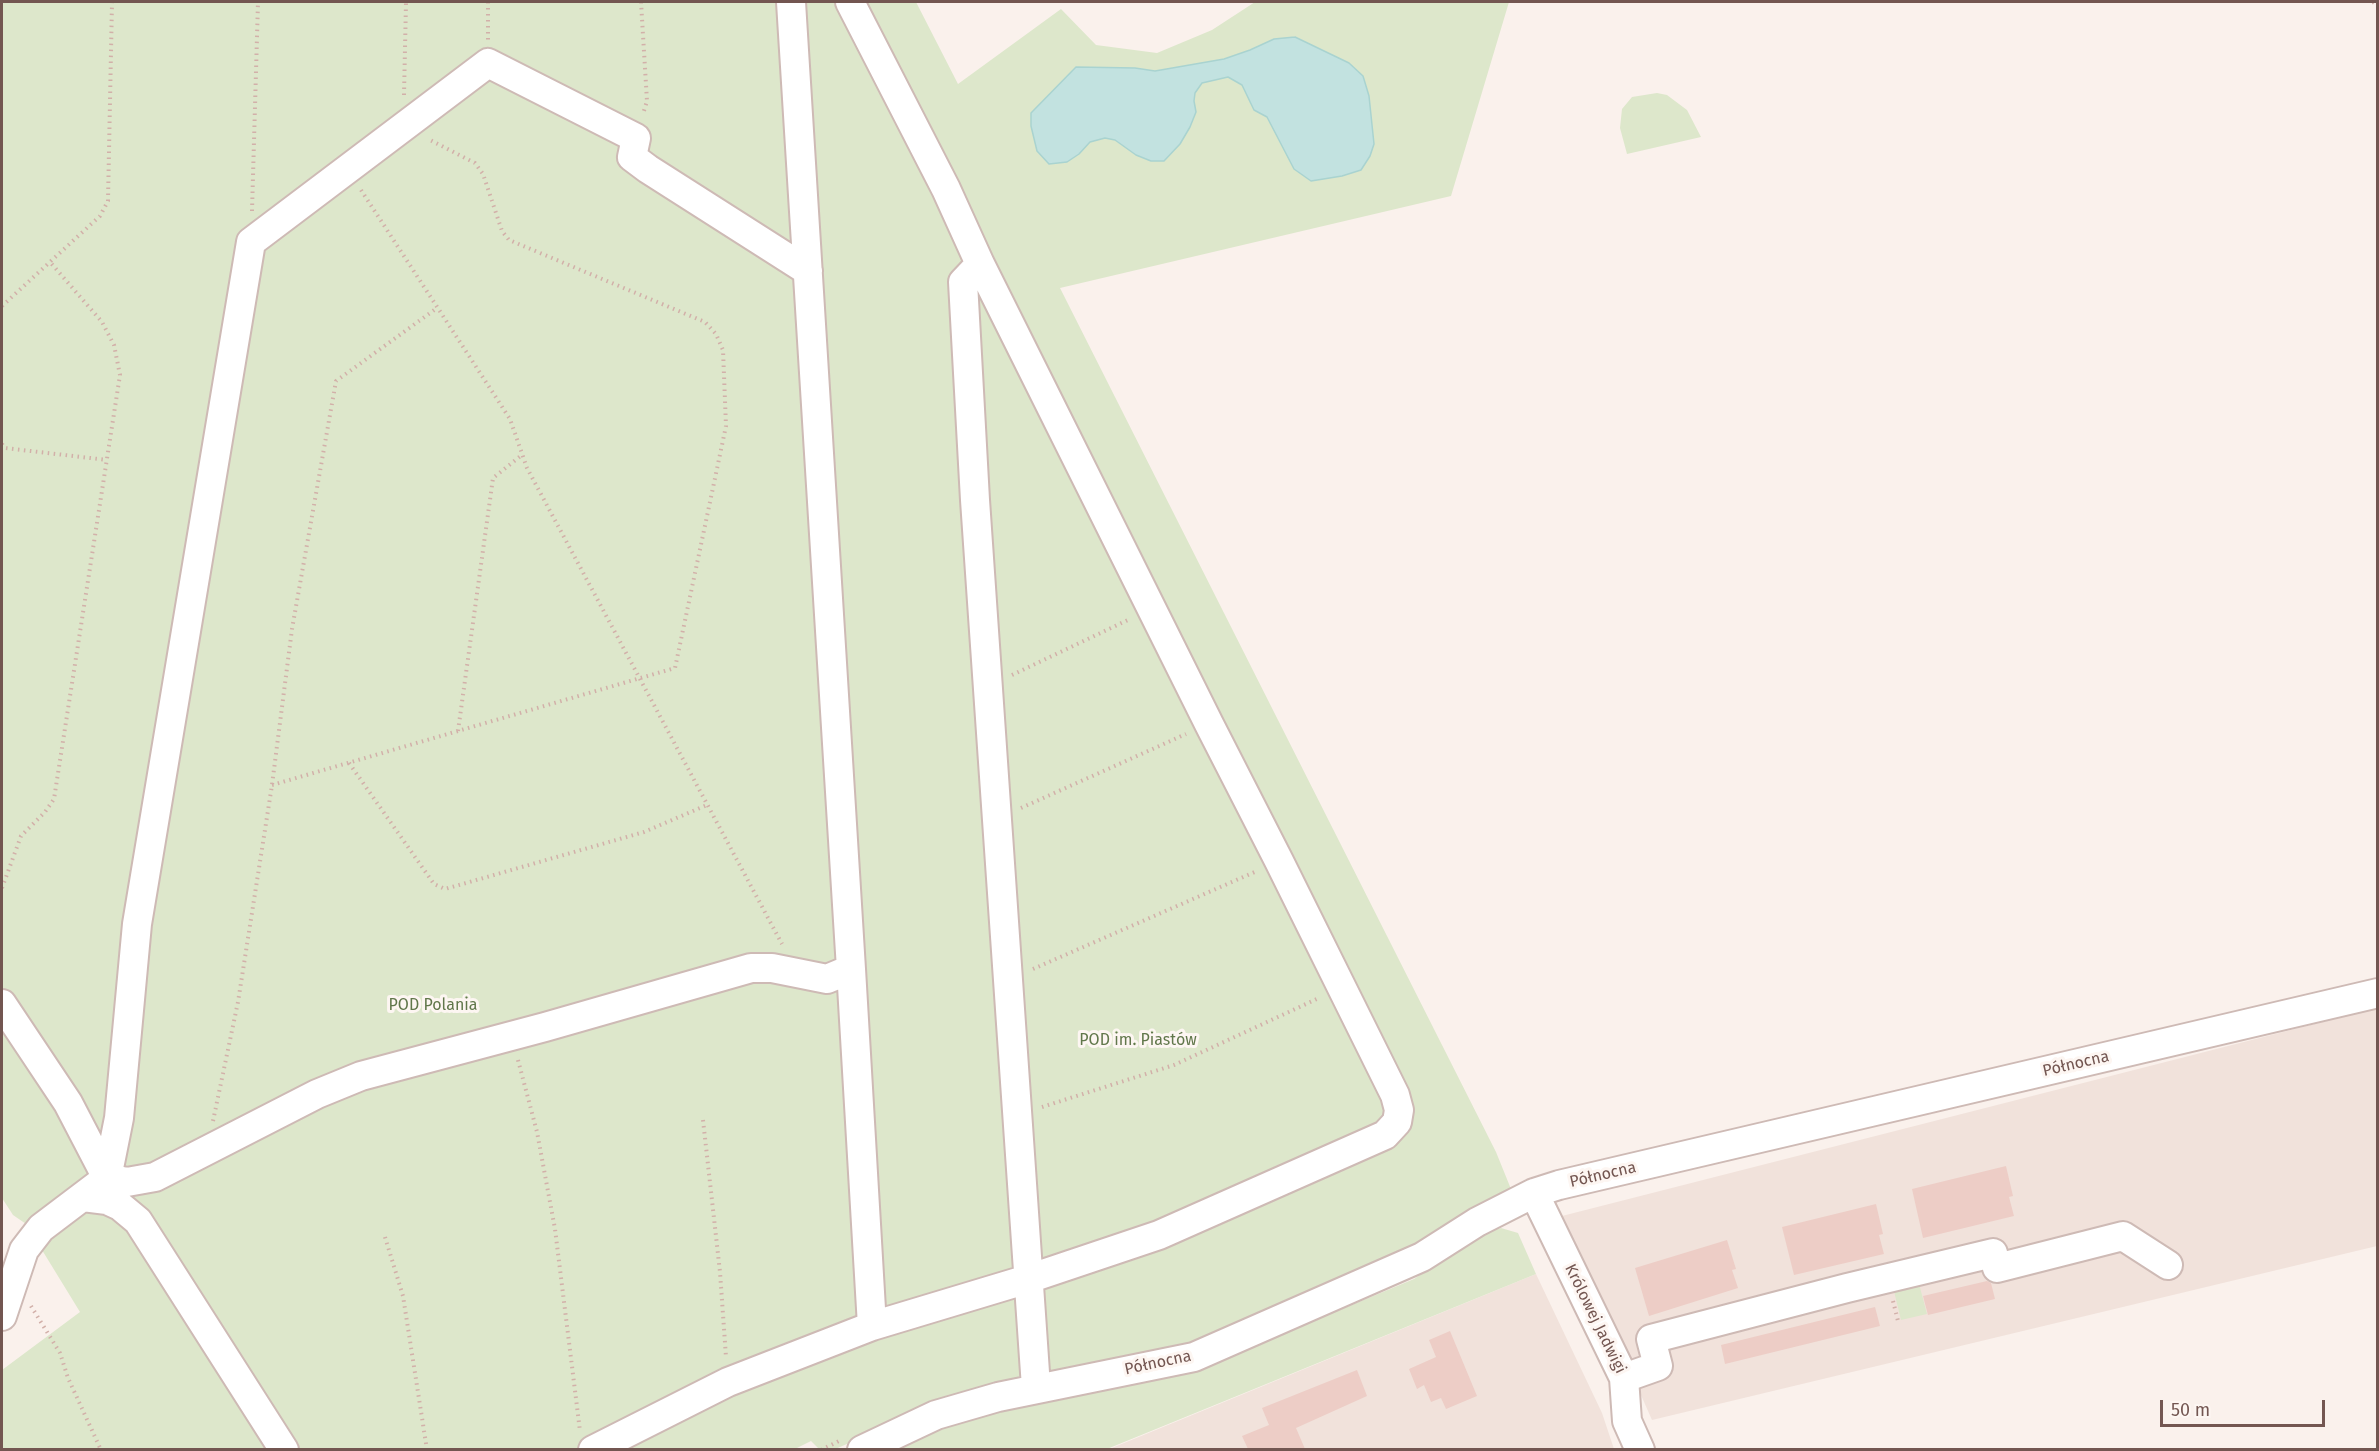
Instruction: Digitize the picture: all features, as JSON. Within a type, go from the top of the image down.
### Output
[{"type":"street","points":[[791,2],[872,1326]]},
{"type":"street","points":[[587,1444],[728,1382],[872,1326],[1028,1279],[1159,1235],[1385,1135],[1397,1122],[1399,1110],[1395,1095],[980,264],[946,189],[850,2]]},
{"type":"street","points":[[2,1316],[24,1250],[41,1228],[107,1179],[119,1118],[137,924],[251,242],[488,63],[636,138],[632,157],[808,272]]},
{"type":"street","points":[[980,264],[963,282],[1036,1388]]},
{"type":"street","points":[[107,1179],[127,1182],[155,1177],[317,1094],[361,1076],[512,1036],[750,968],[779,969],[827,979],[851,969]]},
{"type":"street","name":"Północna","points":[[851,1445],[936,1415],[1036,1388],[1194,1357],[1422,1257],[1477,1222],[1533,1193],[1559,1185],[2378,993]]},
{"type":"street","points":[[2,1004],[68,1103],[107,1179]]},
{"type":"street","name":"Królowej Jadwigi","points":[[1533,1193],[1624,1378],[1627,1421],[1640,1449]]},
{"type":"street","points":[[83,1197],[107,1200],[120,1206],[138,1221],[284,1449]]},
{"type":"street","points":[[1624,1378],[1658,1366],[1651,1339],[1993,1253],[1997,1268],[2123,1236],[2168,1265]]},
{"type":"path","points":[[2,306],[100,216],[108,201],[112,2]]},
{"type":"path","points":[[251,242],[258,2]]},
{"type":"path","points":[[272,785],[675,668],[726,426],[723,350],[716,334],[705,322],[509,240],[502,231],[483,174],[475,163],[404,127],[406,2]]},
{"type":"path","points":[[488,2],[488,63]]},
{"type":"path","points":[[636,138],[647,101],[641,2]]},
{"type":"path","points":[[2374,2],[2378,6]]},
{"type":"path","points":[[347,169],[510,419],[527,468],[784,948],[779,969]]},
{"type":"path","points":[[2,888],[21,836],[45,812],[54,799],[120,375],[114,345],[102,322],[50,262]]},
{"type":"path","points":[[206,1152],[238,1002],[272,785],[292,629],[336,381],[437,308]]},
{"type":"path","points":[[2,444],[5,448],[107,460]]},
{"type":"path","points":[[458,731],[493,478],[522,454]]},
{"type":"path","points":[[988,687],[1152,608]]},
{"type":"path","points":[[997,819],[1209,724]]},
{"type":"path","points":[[349,763],[434,884],[445,889],[644,832],[708,805]]},
{"type":"path","points":[[1008,980],[1279,861]]},
{"type":"path","points":[[1017,1114],[1174,1065],[1341,988]]},
{"type":"path","points":[[512,1036],[537,1132],[555,1228],[587,1444]]},
{"type":"path","points":[[703,1120],[720,1272],[728,1382]]},
{"type":"path","points":[[385,1237],[403,1296],[427,1449]]},
{"type":"path","points":[[15,1281],[60,1353],[68,1378],[101,1449]]},
{"type":"path","points":[[821,1449],[851,1445]]},
{"type":"shaded area","points":[[2377,1008],[2377,1246],[1652,1420],[1562,1216]]},
{"type":"shaded area","points":[[1536,1274],[1602,1413],[1614,1449],[1107,1450]]},
{"type":"green space","name":"POD Polania","points":[[2,2],[916,2],[958,84],[1061,9],[1096,45],[1157,53],[1212,30],[1255,2],[1509,2],[1451,196],[1060,288],[1496,1152],[1513,1194],[1426,1244],[1196,1345],[1023,1380],[928,1409],[833,1450],[819,1449],[811,1441],[793,1450],[2,1449],[2,1370],[80,1312],[42,1250],[48,1239],[13,1215],[2,1198]]},
{"type":"green space","points":[[1657,93],[1667,95],[1687,110],[1701,137],[1627,154],[1620,128],[1622,109],[1632,97]]},
{"type":"green space","points":[[1501,1228],[1518,1233],[1536,1274],[1107,1449],[890,1450],[947,1424],[1039,1400],[1203,1367],[1414,1279],[1481,1233]]},
{"type":"green space","points":[[1918,1280],[1927,1314],[1901,1320],[1893,1287]]},
{"type":"water","points":[[1295,37],[1349,63],[1363,76],[1369,96],[1374,144],[1361,170],[1311,181],[1294,169],[1267,117],[1254,110],[1242,85],[1228,77],[1202,83],[1195,93],[1196,112],[1190,127],[1180,144],[1164,161],[1151,161],[1136,155],[1115,140],[1105,138],[1090,142],[1079,154],[1067,162],[1049,164],[1037,151],[1031,126],[1031,113],[1076,67],[1135,68],[1155,71],[1224,59],[1274,39]]},
{"type":"building","points":[[2006,1166],[2013,1196],[2009,1197],[2014,1216],[1923,1238],[1912,1189]]},
{"type":"building","points":[[1876,1204],[1883,1234],[1879,1235],[1884,1254],[1794,1275],[1782,1227]]},
{"type":"building","points":[[1727,1240],[1736,1269],[1732,1270],[1738,1288],[1649,1316],[1635,1268]]},
{"type":"building","points":[[1987,1281],[1991,1283],[1995,1299],[1928,1315],[1923,1296]]},
{"type":"building","points":[[1875,1307],[1880,1326],[1725,1364],[1721,1345]]},
{"type":"building","points":[[1450,1331],[1477,1396],[1446,1409],[1441,1398],[1431,1402],[1424,1385],[1417,1389],[1409,1369],[1436,1357],[1429,1340]]},
{"type":"building","points":[[1357,1370],[1367,1396],[1296,1428],[1305,1449],[1248,1449],[1242,1436],[1269,1425],[1262,1408]]},
{"type":"park label","name":"POD im. Piastów","points":[[1138,1041]]}]
